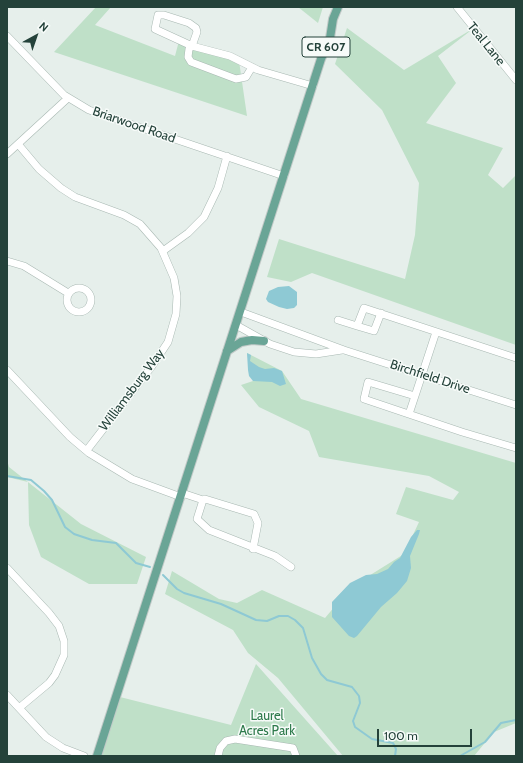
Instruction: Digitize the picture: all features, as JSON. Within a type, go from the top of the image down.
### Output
[{"type":"main road","name":"CR 607","points":[[312,86],[330,38],[333,19],[338,7]]},
{"type":"main road","points":[[97,756],[227,351],[241,312],[312,86]]},
{"type":"main road","points":[[227,351],[241,342],[252,340],[264,341]]},
{"type":"street","name":"Teal Lane","points":[[457,7],[516,80]]},
{"type":"street","points":[[252,67],[246,77],[240,79],[209,70],[191,62],[188,57],[192,46],[197,32],[196,28],[190,23],[164,15],[158,15],[155,29],[192,46],[230,56],[252,67],[312,86]]},
{"type":"street","name":"Briarwood Road","points":[[7,36],[68,98],[89,110],[107,118],[227,156],[284,176]]},
{"type":"street","points":[[7,154],[68,98]]},
{"type":"street","name":"Williamsburg Way","points":[[18,144],[39,169],[61,188],[83,200],[132,219],[146,230],[163,251],[172,270],[177,296],[176,314],[171,333],[163,350],[87,450]]},
{"type":"street","points":[[163,251],[188,233],[204,217],[218,188],[227,156]]},
{"type":"street","points":[[7,260],[24,266],[68,293]]},
{"type":"street","points":[[357,326],[364,308],[516,358]]},
{"type":"street","name":"Birchfield Drive","points":[[241,312],[344,350],[516,405]]},
{"type":"street","points":[[338,320],[374,331],[381,313]]},
{"type":"street","name":"Birchfield Drive","points":[[236,325],[264,341],[294,352],[316,354],[344,350]]},
{"type":"street","points":[[409,414],[436,332]]},
{"type":"street","points":[[7,370],[70,437],[87,450],[132,479],[182,495],[203,500],[205,499],[254,514],[258,523],[253,549]]},
{"type":"street","points":[[415,396],[368,382],[364,399],[516,448]]},
{"type":"street","points":[[203,500],[197,519],[198,521],[217,535],[275,556],[291,567]]},
{"type":"street","points":[[7,568],[49,613],[59,626],[64,641],[64,656],[55,675],[49,683],[19,708]]},
{"type":"street","points":[[7,695],[52,741],[63,748],[84,756]]},
{"type":"street","points":[[224,756],[216,756],[226,741],[235,739],[293,748],[296,756]]},
{"type":"green space","points":[[96,7],[111,7],[95,25],[175,56],[180,37],[239,61],[247,116],[54,52]]},
{"type":"green space","points":[[298,7],[323,7],[318,23]]},
{"type":"green space","points":[[347,28],[404,70],[474,28],[438,56],[456,83],[426,123],[503,148],[488,175],[503,188],[516,175],[516,345],[312,273],[291,282],[267,277],[279,239],[405,279],[415,235],[419,183],[382,110],[335,64]]},
{"type":"green space","points":[[247,353],[282,371],[301,399],[516,463],[516,723],[494,732],[474,756],[343,756],[278,678],[248,653],[233,630],[165,594],[172,571],[219,599],[237,603],[262,590],[325,618],[351,587],[404,554],[419,522],[396,514],[406,487],[453,500],[459,492],[429,476],[319,457],[309,431],[259,407],[241,385],[253,381]]},
{"type":"green space","points":[[7,460],[9,467],[28,482],[7,477]]},
{"type":"green space","points":[[28,482],[81,524],[146,557],[137,584],[89,584],[41,557],[29,525]]},
{"type":"green space","name":"Laurel Acres Park","points":[[256,664],[338,756],[97,756],[116,696],[231,725]]},
{"type":"water","points":[[289,286],[297,292],[297,305],[294,308],[287,309],[279,307],[268,302],[266,299],[269,291],[278,287]]},
{"type":"water","points":[[247,353],[251,355],[250,361],[259,367],[265,369],[274,368],[282,371],[286,384],[280,386],[272,382],[253,381],[249,376]]},
{"type":"water","points":[[417,530],[420,530],[410,556],[411,568],[407,581],[397,593],[381,607],[357,636],[354,638],[349,636],[332,617],[332,602],[350,583],[366,575],[377,574],[388,569],[400,558],[411,537]]},
{"type":"waterway","points":[[7,476],[31,480],[44,491],[52,500],[65,527],[74,534],[92,540],[116,543],[136,563],[150,567]]},
{"type":"waterway","points":[[163,575],[177,589],[184,593],[221,604],[256,620],[267,621],[279,616],[288,616],[295,620],[303,628],[312,658],[321,674],[327,680],[352,687],[359,696],[360,703],[353,721],[355,727],[372,739],[393,743],[396,749],[395,756]]},
{"type":"waterway","points":[[460,756],[485,742],[501,723],[516,720]]}]
